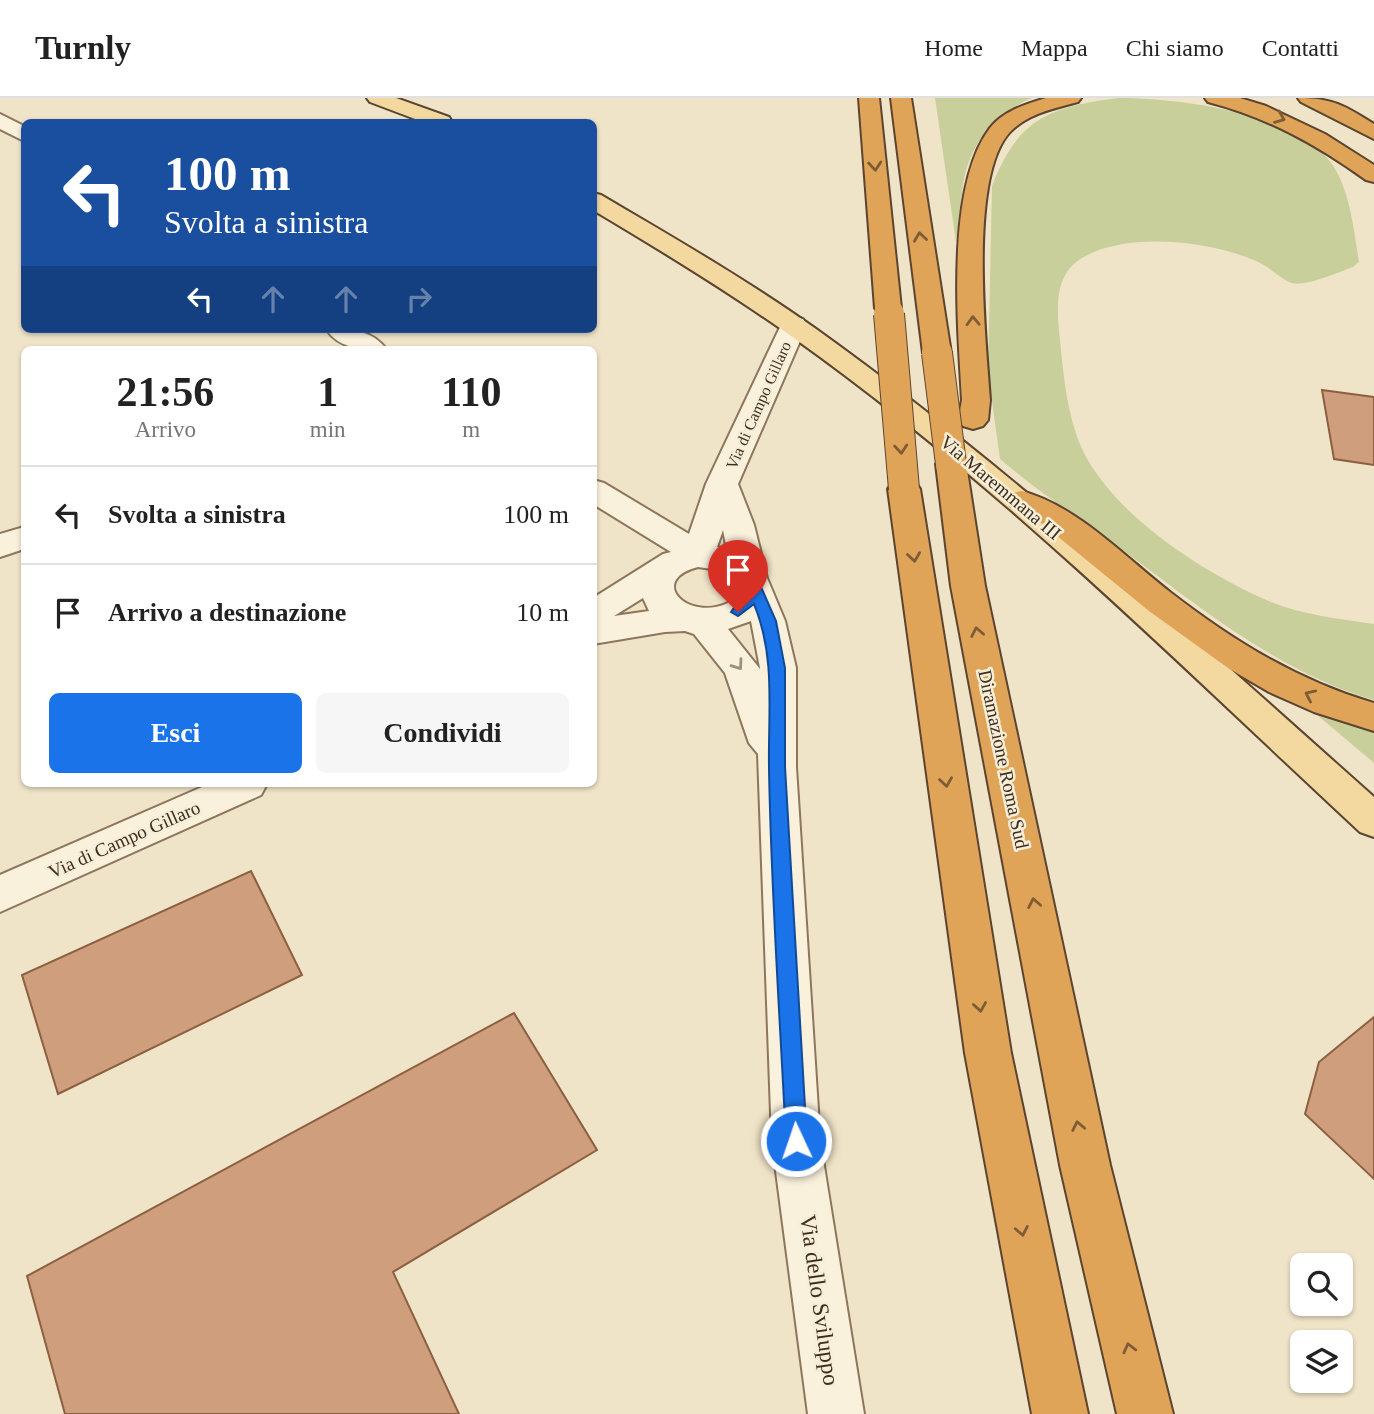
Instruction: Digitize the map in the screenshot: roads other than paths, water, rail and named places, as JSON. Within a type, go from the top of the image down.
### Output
[{"type":"highway","points":[[869,98],[905,489],[986,1040],[1060,1414]]},
{"type":"highway","name":"Diramazione Roma Sud","points":[[901,98],[972,610],[1012,794],[1085,1165],[1145,1414]]},
{"type":"highway","points":[[951,464],[971,427],[975,390],[973,229],[975,195],[982,162],[994,137],[1010,121],[1035,108],[1071,98]]},
{"type":"highway","points":[[1215,98],[1251,107],[1292,123],[1374,175]]},
{"type":"highway","points":[[1279,98],[1335,127],[1374,159]]},
{"type":"highway","points":[[1289,98],[1329,107]]},
{"type":"highway","points":[[1308,98],[1374,133]]},
{"type":"highway","points":[[1021,501],[1046,511],[1230,654],[1264,674],[1323,701],[1374,717]]},
{"type":"main road","points":[[377,98],[432,119]]},
{"type":"main road","name":"Via Maremmana III","points":[[597,202],[676,248],[794,325],[889,395],[1021,501],[1374,821]]},
{"type":"street","points":[[0,120],[21,133]]},
{"type":"street","name":"Via di Campo Gillaro","points":[[698,556],[722,484],[794,325]]},
{"type":"street","points":[[345,333],[367,346]]},
{"type":"street","name":"Via dello Sviluppo","points":[[722,484],[738,525],[750,578],[768,621],[778,668],[777,767],[796,1141],[836,1414]]},
{"type":"street","points":[[597,493],[669,535],[698,556]]},
{"type":"street","points":[[633,516],[663,560],[664,569],[656,584],[656,594],[673,613],[690,619]]},
{"type":"street","points":[[0,546],[21,538]]},
{"type":"street","points":[[597,611],[675,562],[698,556],[725,559],[739,566],[750,578],[753,591],[747,604],[738,612],[718,620],[665,620],[597,631]]},
{"type":"street","name":"Via dello Sviluppo","points":[[690,619],[706,626],[743,669],[777,767]]},
{"type":"street","name":"Via di Campo Gillaro","points":[[0,894],[240,787]]}]
